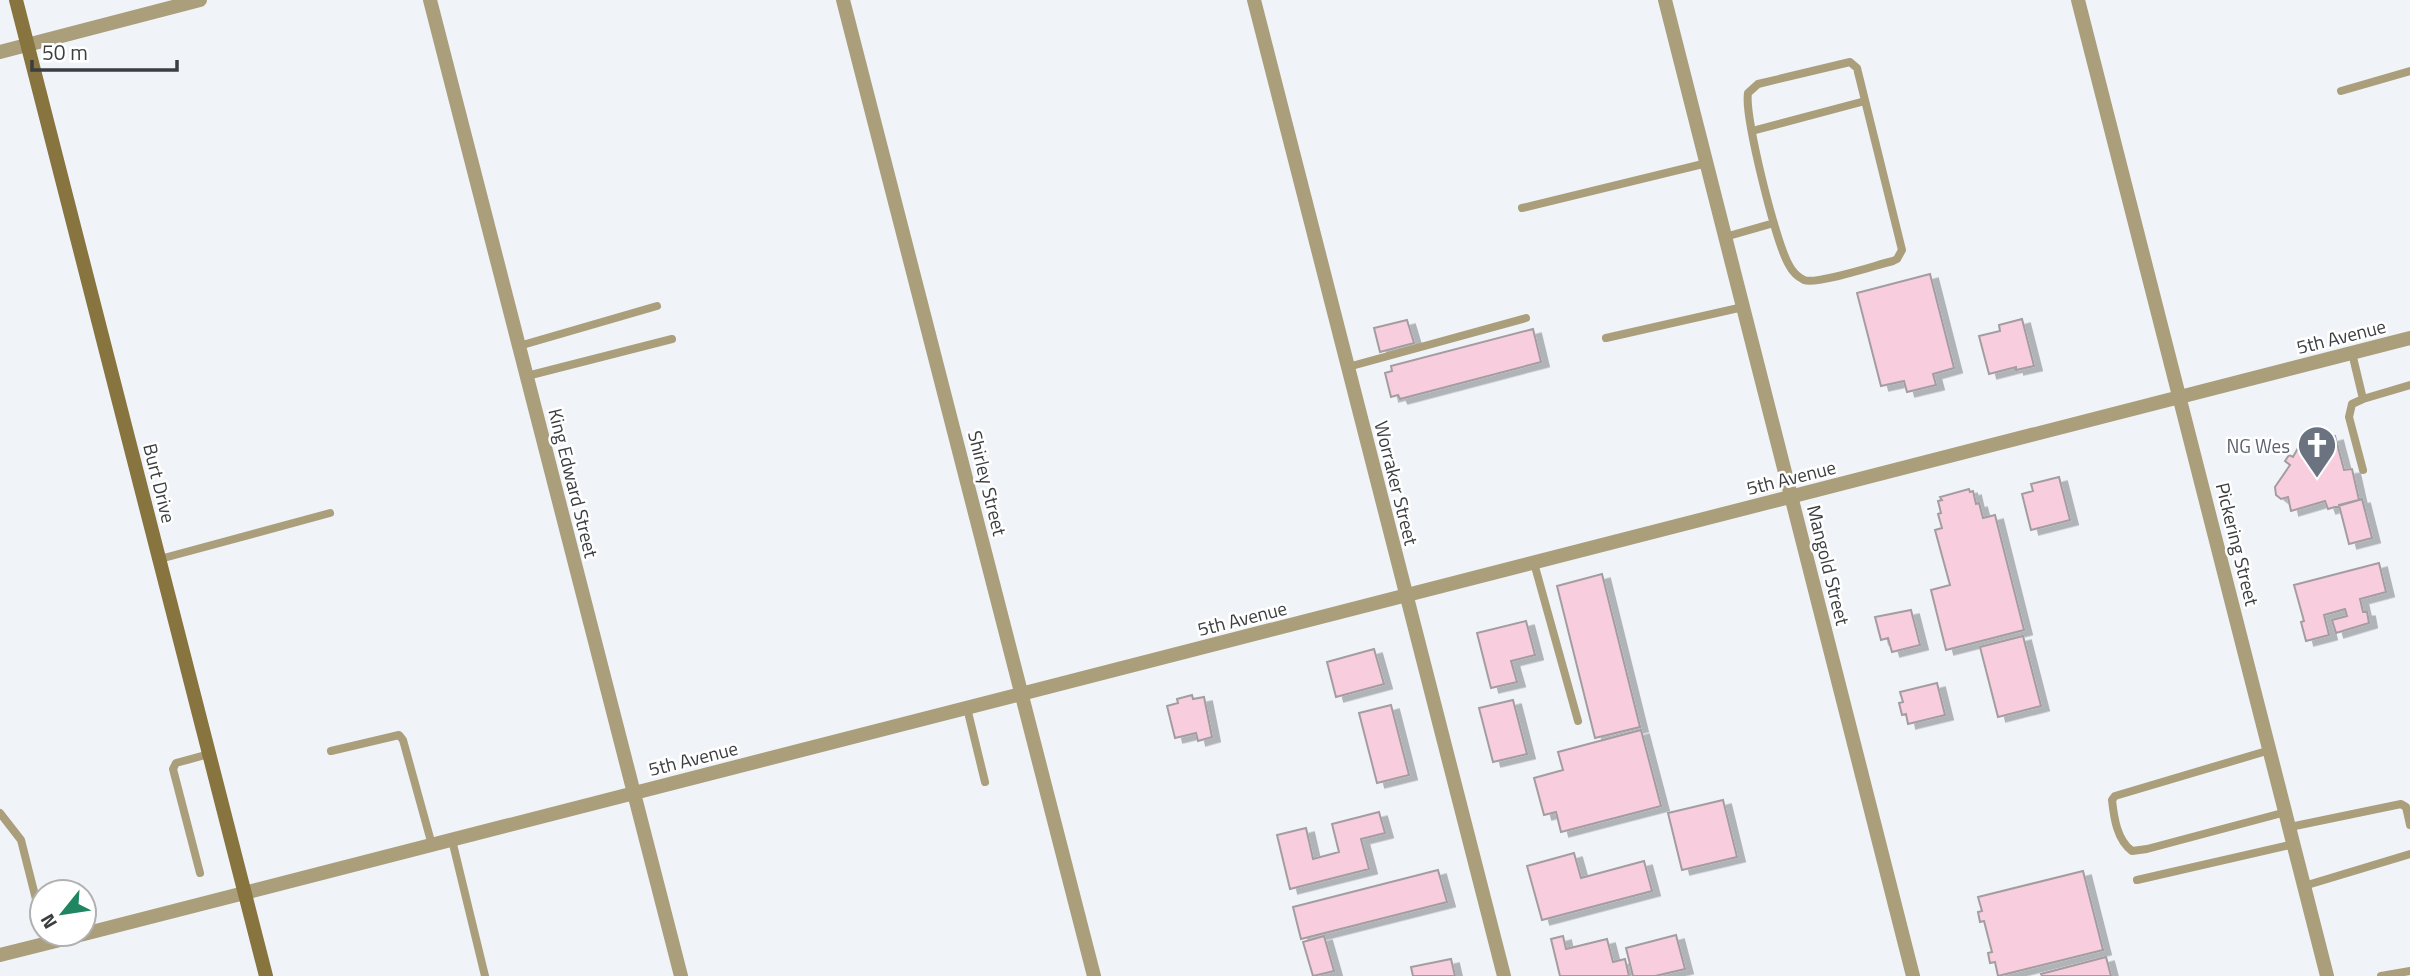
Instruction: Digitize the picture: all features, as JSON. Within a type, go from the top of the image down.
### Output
[{"type":"street","name":"Burt Drive","points":[[16,0],[266,976]]},
{"type":"street","points":[[0,52],[200,0]]},
{"type":"street","name":"King Edward Street","points":[[430,0],[681,976]]},
{"type":"street","name":"Shirley Street","points":[[843,0],[1094,976]]},
{"type":"street","name":"Worraker Street","points":[[1254,0],[1504,976]]},
{"type":"street","name":"Mangold Street","points":[[1665,0],[1913,976]]},
{"type":"street","name":"Pickering Street","points":[[2078,0],[2328,976]]},
{"type":"street","name":"5th Avenue","points":[[98,930],[2410,338]]},
{"type":"street","name":"5th Avenue","points":[[0,955],[28,945]]},
{"type":"lane","points":[[1850,62],[1857,68],[1901,243],[1900,255],[1893,261],[1812,281],[1802,279],[1789,266],[1774,223],[1752,131],[1747,98],[1748,93],[1758,84],[1850,62]]},
{"type":"lane","points":[[2341,91],[2410,71]]},
{"type":"lane","points":[[1752,131],[1865,102]]},
{"type":"lane","points":[[1522,208],[1707,163]]},
{"type":"lane","points":[[1725,237],[1774,223]]},
{"type":"lane","points":[[519,346],[657,306]]},
{"type":"lane","points":[[1606,338],[1743,307]]},
{"type":"lane","points":[[1348,367],[1526,318]]},
{"type":"lane","points":[[527,376],[672,339]]},
{"type":"lane","points":[[2352,353],[2363,399]]},
{"type":"lane","points":[[2363,470],[2349,417],[2352,404],[2410,385]]},
{"type":"lane","points":[[160,559],[330,513]]},
{"type":"lane","points":[[1534,563],[1578,721]]},
{"type":"lane","points":[[967,708],[985,782]]},
{"type":"lane","points":[[331,751],[399,735],[403,740],[432,845]]},
{"type":"lane","points":[[2270,750],[2115,796],[2112,800],[2113,813],[2119,835],[2126,847],[2132,851],[2286,811]]},
{"type":"lane","points":[[200,873],[173,769],[176,763],[183,760],[209,754]]},
{"type":"lane","points":[[2290,827],[2402,804],[2406,807],[2410,825]]},
{"type":"lane","points":[[0,813],[21,839],[31,878]]},
{"type":"lane","points":[[452,840],[485,976]]},
{"type":"lane","points":[[2137,880],[2294,844]]},
{"type":"lane","points":[[2305,886],[2410,854]]},
{"type":"lane","points":[[2381,976],[2410,971]]},
{"type":"building","points":[[1930,274],[1954,368],[1933,374],[1936,385],[1907,392],[1904,381],[1881,386],[1857,293]]},
{"type":"building","points":[[2022,319],[2034,366],[2016,370],[2016,367],[1989,374],[1979,336],[2000,331],[1999,325]]},
{"type":"building","points":[[1407,320],[1414,343],[1380,352],[1374,328]]},
{"type":"building","points":[[1533,329],[1541,362],[1400,399],[1398,395],[1391,397],[1385,373],[1392,371],[1391,366]]},
{"type":"building","name":"NG Wes","points":[[2307,432],[2319,432],[2323,439],[2335,436],[2344,470],[2352,469],[2359,500],[2328,509],[2325,501],[2291,511],[2288,497],[2281,499],[2276,495],[2275,487],[2290,465],[2285,461],[2289,455],[2293,457]]},
{"type":"building","points":[[2059,477],[2070,520],[2031,530],[2022,494],[2033,491],[2031,484]]},
{"type":"building","points":[[1969,489],[1970,492],[1973,491],[1976,504],[1979,503],[1983,518],[1995,515],[2024,630],[1946,650],[1931,590],[1950,585],[1935,530],[1942,528],[1938,501],[1942,500],[1940,497]]},
{"type":"building","points":[[2362,499],[2372,538],[2349,544],[2339,505]]},
{"type":"building","points":[[2379,563],[2386,592],[2360,599],[2369,623],[2336,633],[2332,620],[2347,616],[2345,609],[2324,615],[2329,635],[2306,641],[2301,622],[2304,621],[2294,585]]},
{"type":"building","points":[[1602,574],[1640,727],[1595,738],[1557,586]]},
{"type":"building","points":[[1911,610],[1920,645],[1892,652],[1888,638],[1881,640],[1875,617]]},
{"type":"building","points":[[1526,621],[1535,655],[1511,661],[1517,682],[1491,688],[1477,633]]},
{"type":"building","points":[[2023,636],[2041,706],[1998,717],[1980,647]]},
{"type":"building","points":[[1374,649],[1384,684],[1336,697],[1327,662]]},
{"type":"building","points":[[1937,683],[1945,715],[1908,724],[1906,714],[1902,715],[1899,703],[1903,702],[1900,692]]},
{"type":"building","points":[[1192,695],[1193,699],[1204,697],[1212,737],[1198,741],[1196,733],[1175,738],[1167,706],[1178,703],[1177,699]]},
{"type":"building","points":[[1513,700],[1527,754],[1493,762],[1479,708]]},
{"type":"building","points":[[1391,705],[1409,775],[1377,783],[1359,713]]},
{"type":"building","points":[[1641,730],[1661,806],[1561,832],[1556,812],[1544,815],[1534,778],[1563,770],[1558,752]]},
{"type":"building","points":[[1723,800],[1737,857],[1682,870],[1668,813]]},
{"type":"building","points":[[1379,812],[1385,833],[1361,839],[1369,869],[1290,889],[1277,835],[1306,828],[1313,859],[1339,852],[1332,824]]},
{"type":"building","points":[[1574,853],[1581,878],[1644,861],[1652,891],[1542,920],[1527,866]]},
{"type":"building","points":[[1438,870],[1447,902],[1301,939],[1293,907]]},
{"type":"building","points":[[2083,871],[2103,950],[1998,976],[1995,962],[1990,963],[1988,953],[1992,952],[1984,921],[1980,922],[1978,912],[1982,911],[1978,897]]},
{"type":"building","points":[[1676,935],[1685,969],[1655,976],[1633,976],[1626,948]]},
{"type":"building","points":[[1324,936],[1334,971],[1313,976],[1303,942]]},
{"type":"building","points":[[1563,936],[1566,949],[1607,939],[1613,962],[1625,959],[1629,976],[1560,976],[1551,939]]},
{"type":"building","points":[[2106,957],[2111,976],[2041,974]]},
{"type":"building","points":[[1451,959],[1455,976],[1413,976],[1411,967]]},
{"type":"place","name":"NG Wes","points":[[2317,479]]}]
